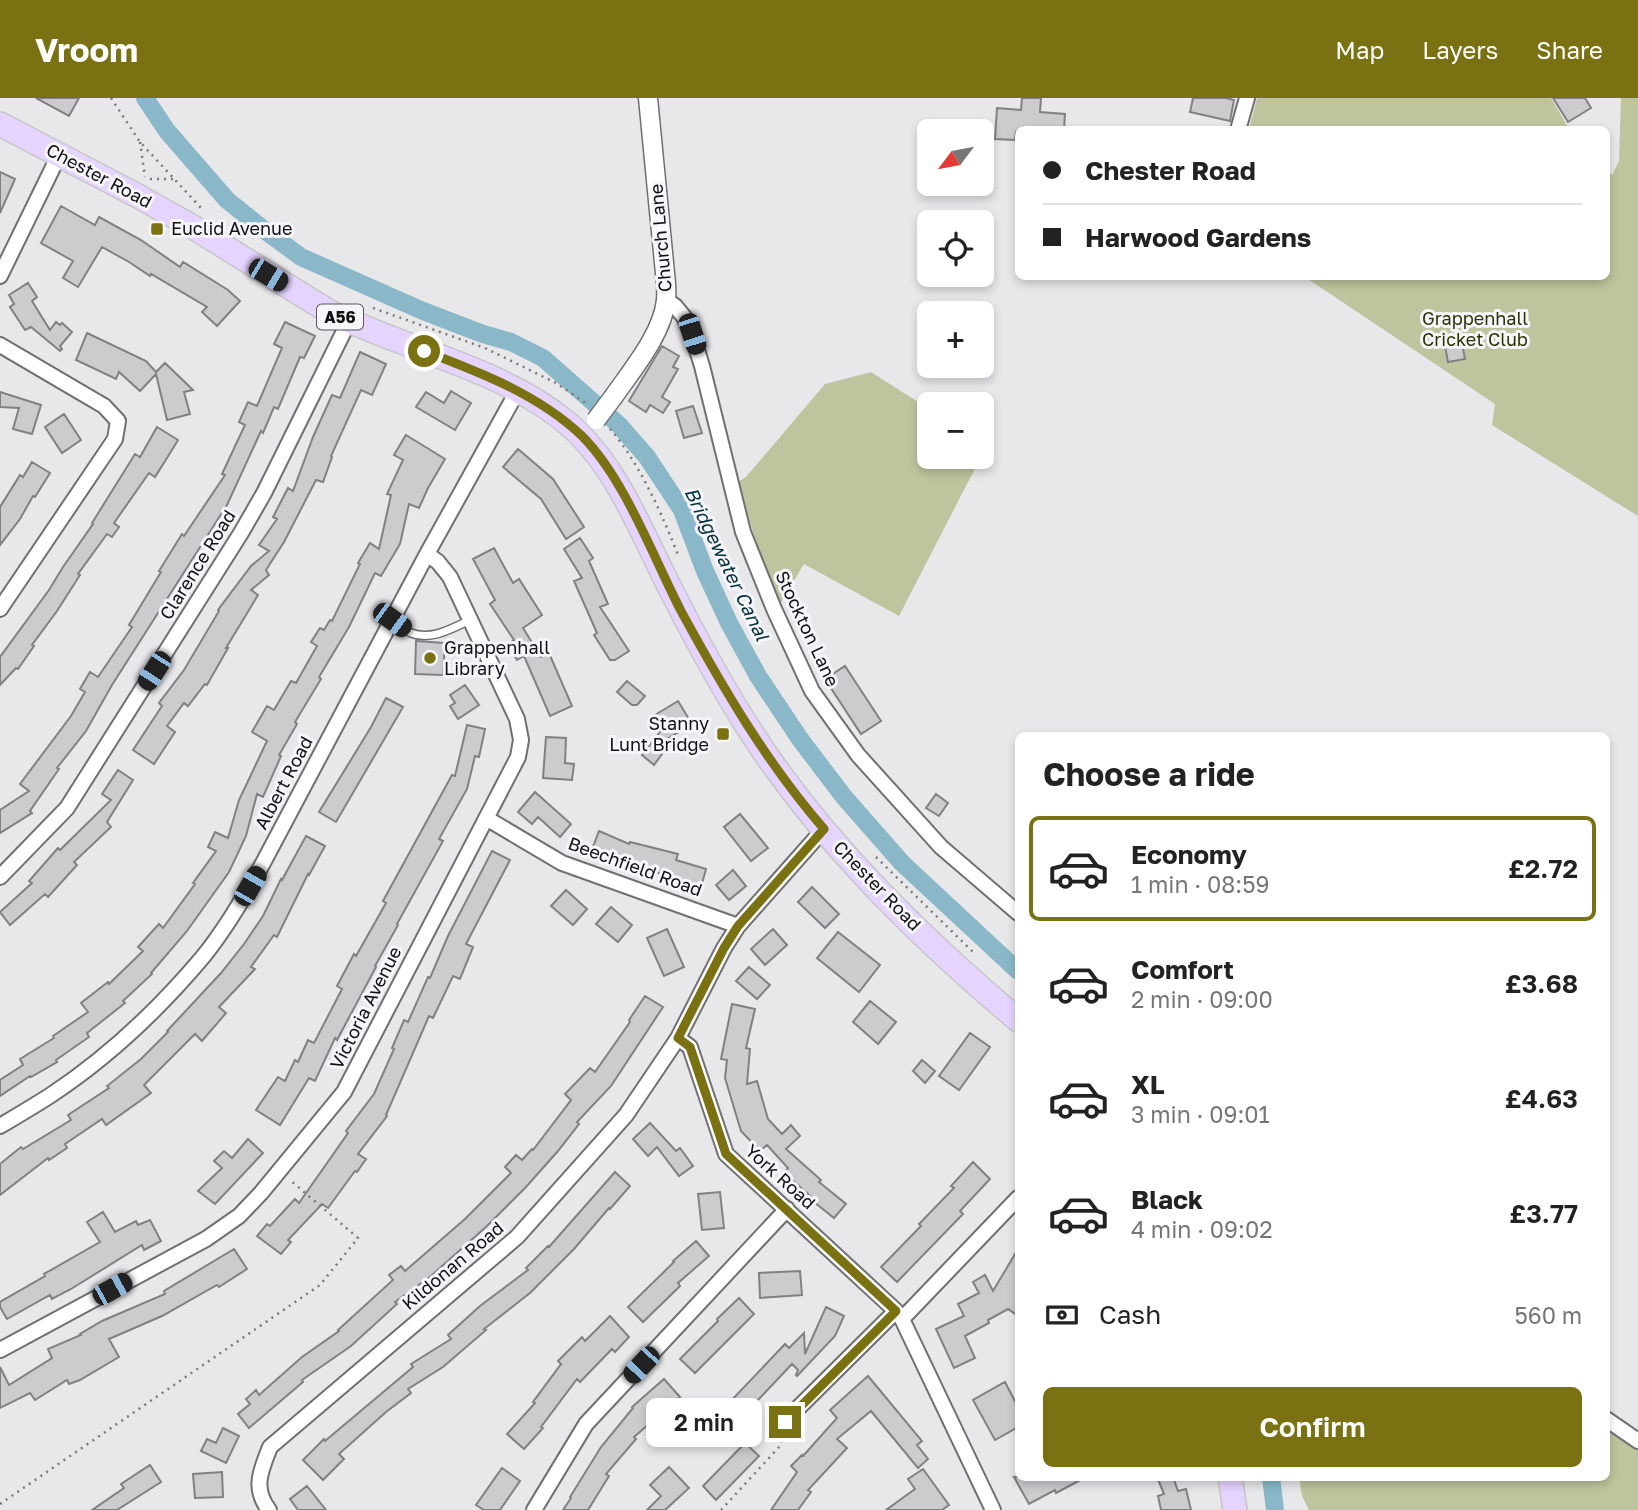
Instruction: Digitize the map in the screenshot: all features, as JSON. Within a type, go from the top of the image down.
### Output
[{"type":"main road","name":"Chester Road","points":[[0,124],[136,195],[328,311],[518,390],[558,416],[594,422],[599,457],[622,493],[681,611],[743,720],[790,788],[871,882],[921,932],[1015,1017]]},
{"type":"main road","points":[[1231,1481],[1235,1510]]},
{"type":"street","name":"Church Lane","points":[[594,422],[652,339],[659,326],[666,300],[648,98]]},
{"type":"street","points":[[1239,126],[1247,98]]},
{"type":"street","points":[[0,276],[59,155]]},
{"type":"street","name":"Stockton Lane","points":[[666,300],[684,317],[692,334],[743,532],[774,609],[812,691],[858,755],[941,847],[1015,910]]},
{"type":"street","name":"Clarence Road","points":[[0,877],[66,808],[221,566],[264,493],[349,321]]},
{"type":"street","points":[[0,345],[104,407],[118,421],[115,439],[0,609]]},
{"type":"street","name":"Albert Road","points":[[0,1126],[52,1095],[107,1053],[154,1010],[202,957],[238,908],[518,390]]},
{"type":"street","name":"Victoria Avenue","points":[[0,1350],[206,1239],[239,1216],[344,1092],[518,757],[521,740],[517,719],[450,576],[427,554]]},
{"type":"street","name":"Beechfield Road","points":[[486,818],[562,863],[738,926]]},
{"type":"street","points":[[678,1038],[738,926],[824,829]]},
{"type":"street","name":"York Road","points":[[678,1038],[690,1047],[726,1154],[899,1315],[993,1510]]},
{"type":"street","name":"Kildonan Road","points":[[269,1510],[262,1501],[259,1475],[270,1447],[517,1237],[626,1115],[678,1038]]},
{"type":"street","points":[[785,1422],[1015,1208]]},
{"type":"street","points":[[534,1510],[586,1424],[788,1209]]},
{"type":"street","points":[[1610,1422],[1638,1441]]},
{"type":"lane","points":[[392,620],[410,632],[425,635],[441,633],[470,620]]},
{"type":"path","points":[[111,98],[140,142],[202,209]]},
{"type":"path","points":[[140,142],[145,179],[174,179]]},
{"type":"path","points":[[374,308],[485,348],[556,383],[637,468],[668,528],[677,554]]},
{"type":"path","points":[[872,853],[981,960]]},
{"type":"path","points":[[0,1504],[320,1285],[358,1238],[279,1171]]},
{"type":"path","points":[[721,1510],[781,1445],[785,1422]]},
{"type":"green space","points":[[1257,98],[1551,98],[1567,126],[1250,126]]},
{"type":"green space","name":"Grappenhall Cricket Club","points":[[1621,98],[1638,98],[1638,516],[1492,425],[1495,404],[1309,280],[1610,280],[1610,173],[1612,175],[1619,161]]},
{"type":"green space","points":[[871,372],[917,401],[917,469],[975,469],[899,616],[804,564],[781,603],[775,605],[738,482],[746,477],[825,384]]},
{"type":"green space","points":[[1610,1416],[1638,1440],[1638,1510],[1309,1510],[1302,1496],[1300,1481],[1610,1481]]},
{"type":"building","points":[[36,98],[79,98],[69,116]]},
{"type":"building","points":[[1022,98],[1041,98],[1040,112],[1065,114],[1064,126],[1015,126],[1015,140],[995,139],[997,108],[1021,110]]},
{"type":"building","points":[[1193,98],[1234,100],[1230,121],[1190,112]]},
{"type":"building","points":[[1553,98],[1585,98],[1591,108],[1568,122]]},
{"type":"building","points":[[0,172],[15,179],[0,213]]},
{"type":"building","points":[[61,206],[95,225],[99,217],[141,240],[180,267],[183,262],[228,290],[240,301],[217,326],[202,312],[207,307],[102,247],[78,287],[63,278],[73,261],[41,243]]},
{"type":"building","points":[[28,283],[37,297],[32,301],[50,330],[56,322],[60,325],[62,323],[72,332],[60,346],[60,351],[31,327],[25,330],[10,307],[14,304],[9,295]]},
{"type":"building","points":[[285,322],[315,336],[304,358],[300,357],[278,409],[274,407],[263,433],[261,431],[227,505],[112,685],[86,731],[57,768],[59,769],[30,811],[32,813],[0,833],[0,810],[29,791],[20,784],[71,716],[85,692],[80,689],[90,672],[98,677],[132,627],[129,625],[161,572],[159,571],[225,475],[222,474],[245,425],[239,422],[248,402],[257,406],[282,348],[274,344]]},
{"type":"building","points":[[87,333],[146,361],[156,372],[165,363],[193,390],[184,392],[190,414],[167,420],[156,374],[140,391],[119,372],[116,379],[76,360]]},
{"type":"building","points":[[1461,338],[1465,359],[1448,362],[1444,341]]},
{"type":"building","points":[[662,346],[679,356],[673,367],[678,369],[662,397],[670,402],[663,413],[650,405],[646,412],[629,401]]},
{"type":"building","points":[[360,352],[386,364],[372,395],[361,390],[331,456],[323,482],[316,480],[284,542],[266,570],[269,575],[251,590],[258,595],[207,685],[205,684],[188,706],[184,703],[167,726],[175,732],[154,764],[133,750],[162,706],[159,703],[184,670],[218,610],[251,566],[269,551],[259,545],[277,519],[273,517],[288,488],[293,491],[332,395],[340,398]]},
{"type":"building","points":[[451,391],[471,403],[455,430],[416,407],[426,392],[444,403]]},
{"type":"building","points":[[0,392],[41,405],[32,434],[13,429],[19,408],[0,407]]},
{"type":"building","points":[[693,406],[702,433],[684,438],[676,411]]},
{"type":"building","points":[[64,414],[81,440],[62,453],[45,427]]},
{"type":"building","points":[[157,427],[178,440],[155,477],[149,473],[114,523],[119,527],[112,537],[107,534],[78,574],[80,575],[18,669],[0,685],[0,657],[93,524],[135,454],[140,457]]},
{"type":"building","points":[[406,435],[445,459],[419,508],[409,504],[400,544],[381,576],[375,573],[349,627],[295,722],[297,724],[279,755],[281,756],[263,797],[257,794],[246,836],[229,872],[187,931],[152,974],[123,1001],[125,1003],[87,1033],[89,1037],[56,1060],[57,1062],[0,1096],[0,1080],[23,1065],[20,1059],[88,1012],[81,1003],[108,982],[109,984],[143,951],[138,947],[159,924],[163,928],[216,851],[208,847],[215,832],[228,838],[239,800],[267,741],[252,732],[267,706],[274,710],[291,681],[296,683],[317,646],[311,642],[320,628],[324,630],[330,620],[332,621],[370,543],[379,549],[391,495],[387,494],[403,460],[394,455]]},
{"type":"building","points":[[518,449],[553,479],[584,527],[566,539],[541,499],[503,467]]},
{"type":"building","points":[[32,462],[50,473],[0,545],[0,507],[20,475],[23,477]]},
{"type":"building","points":[[580,538],[593,558],[589,561],[608,604],[600,607],[629,651],[615,660],[610,660],[594,635],[597,633],[574,581],[582,578],[564,549]]},
{"type":"building","points":[[494,548],[513,583],[519,579],[542,615],[523,628],[541,657],[549,653],[572,706],[550,716],[524,656],[517,660],[510,649],[515,647],[511,642],[514,640],[490,604],[495,600],[473,559]]},
{"type":"building","name":"Grappenhall Library","points":[[416,641],[445,643],[443,675],[415,674]]},
{"type":"building","points":[[845,666],[881,721],[861,734],[825,679]]},
{"type":"building","points":[[627,681],[645,696],[637,705],[632,705],[617,692]]},
{"type":"building","points":[[465,685],[479,705],[458,719],[450,706],[455,703],[450,695]]},
{"type":"building","points":[[386,698],[403,707],[336,822],[319,812]]},
{"type":"building","points":[[678,701],[692,724],[654,747],[662,754],[654,765],[642,755],[663,728],[655,715]]},
{"type":"building","points":[[467,725],[485,729],[479,757],[475,756],[467,789],[439,839],[443,841],[337,1040],[335,1038],[315,1081],[309,1078],[280,1125],[256,1110],[278,1077],[285,1081],[308,1040],[314,1043],[342,989],[337,986],[386,903],[383,901],[452,775],[455,776]]},
{"type":"building","points":[[546,737],[566,738],[565,763],[574,764],[572,780],[543,778]]},
{"type":"building","points":[[118,770],[133,780],[107,822],[111,827],[74,862],[77,865],[48,897],[45,894],[10,925],[0,912],[32,883],[29,881],[58,848],[60,850],[111,800],[102,794]]},
{"type":"building","points":[[535,792],[571,824],[560,837],[538,817],[532,824],[518,812]]},
{"type":"building","points":[[936,794],[948,803],[939,816],[926,808]]},
{"type":"building","points":[[740,814],[768,848],[751,861],[724,827]]},
{"type":"building","points":[[599,831],[629,844],[630,842],[678,854],[676,860],[706,869],[701,887],[650,871],[651,868],[591,852]]},
{"type":"building","points":[[306,836],[325,846],[277,937],[274,935],[251,967],[255,969],[219,1007],[226,1013],[202,1041],[195,1034],[144,1085],[151,1093],[106,1125],[102,1119],[65,1144],[67,1148],[49,1160],[48,1158],[0,1195],[0,1164],[21,1147],[23,1149],[71,1120],[68,1115],[109,1088],[107,1086],[141,1059],[168,1032],[221,973],[263,916]]},
{"type":"building","points":[[492,851],[510,860],[466,944],[473,947],[460,979],[453,976],[433,1018],[429,1016],[387,1116],[358,1154],[366,1159],[328,1208],[322,1204],[288,1240],[291,1242],[281,1254],[257,1236],[295,1199],[299,1203],[374,1094],[404,1020],[408,1022]]},
{"type":"building","points":[[733,870],[746,886],[729,900],[716,885]]},
{"type":"building","points":[[812,887],[839,914],[825,928],[798,902]]},
{"type":"building","points":[[566,890],[587,909],[573,925],[551,906]]},
{"type":"building","points":[[611,907],[632,925],[618,942],[596,924]]},
{"type":"building","points":[[667,929],[684,967],[664,976],[647,938]]},
{"type":"building","points":[[773,929],[787,945],[765,965],[751,949]]},
{"type":"building","points":[[838,932],[880,965],[859,992],[817,958]]},
{"type":"building","points":[[749,967],[770,985],[757,999],[736,981]]},
{"type":"building","points":[[645,996],[663,1007],[611,1086],[577,1122],[579,1124],[558,1151],[526,1187],[431,1276],[395,1302],[397,1304],[351,1346],[302,1380],[303,1382],[249,1428],[238,1414],[250,1404],[246,1399],[256,1390],[259,1395],[302,1357],[339,1331],[393,1280],[389,1275],[401,1266],[405,1271],[465,1219],[511,1173],[505,1167],[516,1155],[522,1160],[533,1150],[571,1100],[565,1094],[590,1068],[595,1072]]},
{"type":"building","points":[[870,1001],[896,1022],[878,1044],[853,1022]]},
{"type":"building","points":[[732,1004],[755,1009],[746,1048],[750,1049],[747,1084],[757,1081],[768,1119],[782,1134],[791,1125],[800,1136],[786,1149],[846,1204],[834,1218],[784,1173],[788,1168],[767,1145],[760,1151],[741,1131],[725,1078],[727,1060],[721,1059]]},
{"type":"building","points":[[970,1033],[990,1047],[959,1090],[939,1076]]},
{"type":"building","points":[[922,1060],[935,1071],[925,1083],[913,1071]]},
{"type":"building","points":[[650,1123],[676,1151],[680,1148],[693,1166],[679,1176],[657,1147],[648,1156],[633,1139]]},
{"type":"building","points":[[248,1139],[263,1153],[215,1204],[198,1191],[222,1168],[214,1161],[224,1151],[232,1158]]},
{"type":"building","points":[[973,1162],[990,1179],[960,1211],[963,1214],[897,1282],[881,1267],[921,1226],[919,1224],[954,1188],[951,1186]]},
{"type":"building","points":[[615,1172],[630,1186],[574,1249],[530,1293],[484,1329],[486,1330],[443,1367],[408,1389],[411,1393],[339,1454],[344,1459],[323,1480],[303,1460],[324,1439],[325,1441],[413,1367],[411,1364],[451,1339],[448,1335],[480,1306],[528,1270],[526,1268],[549,1247]]},
{"type":"building","points":[[720,1192],[724,1228],[702,1230],[698,1194]]},
{"type":"building","points":[[103,1212],[115,1232],[136,1221],[138,1225],[150,1220],[161,1241],[144,1250],[142,1245],[71,1289],[52,1299],[50,1295],[7,1319],[0,1302],[100,1242],[87,1222]]},
{"type":"building","points":[[696,1241],[709,1256],[678,1283],[680,1286],[643,1322],[628,1307]]},
{"type":"building","points":[[234,1249],[247,1269],[219,1287],[217,1285],[162,1316],[109,1339],[119,1357],[80,1380],[69,1384],[67,1380],[35,1400],[30,1393],[0,1408],[0,1367],[9,1385],[52,1358],[48,1349],[81,1335],[102,1321],[165,1294],[164,1291]]},
{"type":"building","points":[[1015,1254],[1015,1314],[1008,1309],[965,1336],[975,1358],[954,1368],[936,1329],[964,1316],[958,1304],[979,1293],[973,1282],[985,1275],[993,1291]]},
{"type":"building","points":[[800,1271],[802,1295],[760,1298],[759,1273]]},
{"type":"building","points":[[739,1298],[754,1314],[695,1373],[680,1359]]},
{"type":"building","points":[[826,1307],[844,1316],[835,1336],[797,1376],[798,1370],[792,1364],[741,1418],[728,1404],[785,1344],[789,1348],[804,1333],[805,1354]]},
{"type":"building","points":[[610,1316],[629,1337],[615,1352],[612,1349],[580,1382],[577,1379],[541,1427],[543,1428],[524,1449],[507,1434],[535,1403],[533,1402],[561,1364],[558,1361],[582,1337],[585,1341]]},
{"type":"building","points":[[868,1376],[922,1441],[917,1445],[928,1459],[918,1468],[871,1411],[837,1439],[847,1448],[808,1490],[811,1492],[798,1510],[771,1510],[797,1472],[791,1466],[837,1418],[830,1410]]},
{"type":"building","points":[[664,1379],[680,1397],[634,1437],[636,1439],[606,1474],[609,1476],[588,1510],[563,1510],[601,1447],[632,1407]]},
{"type":"building","points":[[1005,1382],[1015,1401],[1015,1429],[995,1440],[973,1400]]},
{"type":"building","points":[[223,1428],[239,1436],[226,1463],[201,1451],[207,1439],[216,1443]]},
{"type":"building","points":[[745,1443],[759,1456],[716,1500],[703,1486]]},
{"type":"building","points":[[150,1465],[161,1482],[117,1510],[92,1510],[124,1488],[121,1484]]},
{"type":"building","points":[[669,1467],[689,1488],[665,1510],[647,1510],[661,1496],[650,1485]]},
{"type":"building","points":[[502,1468],[520,1481],[500,1510],[484,1510],[476,1505]]},
{"type":"building","points":[[923,1469],[949,1505],[942,1510],[886,1510],[915,1489],[908,1479]]},
{"type":"building","points":[[222,1472],[223,1497],[195,1498],[193,1474]]},
{"type":"building","points":[[1016,1481],[1078,1481],[1056,1493],[1055,1490],[1029,1504]]},
{"type":"building","points":[[1159,1481],[1174,1481],[1178,1491],[1186,1489],[1191,1510],[1161,1510],[1158,1496],[1164,1494]]},
{"type":"building","points":[[307,1486],[326,1510],[298,1510],[290,1499]]},
{"type":"waterway","name":"Bridgewater Canal","points":[[145,98],[167,131],[227,200],[301,257],[423,311],[511,342],[543,358],[619,425],[647,457],[682,510],[705,571],[729,623],[758,676],[800,739],[844,797],[902,863],[1015,968]]},
{"type":"waterway","name":"Bridgewater Canal","points":[[1271,1481],[1275,1510]]},
{"type":"place","name":"Euclid Avenue","points":[[157,229]]},
{"type":"place","name":"Grappenhall Library","points":[[430,658]]},
{"type":"place","name":"Stanny Lunt Bridge","points":[[723,734]]},
{"type":"route","points":[[424,351],[518,390],[558,416],[591,446],[622,493],[681,611],[743,720],[775,768],[824,829],[738,926],[678,1038],[690,1047],[726,1154],[896,1311],[785,1422]]}]
